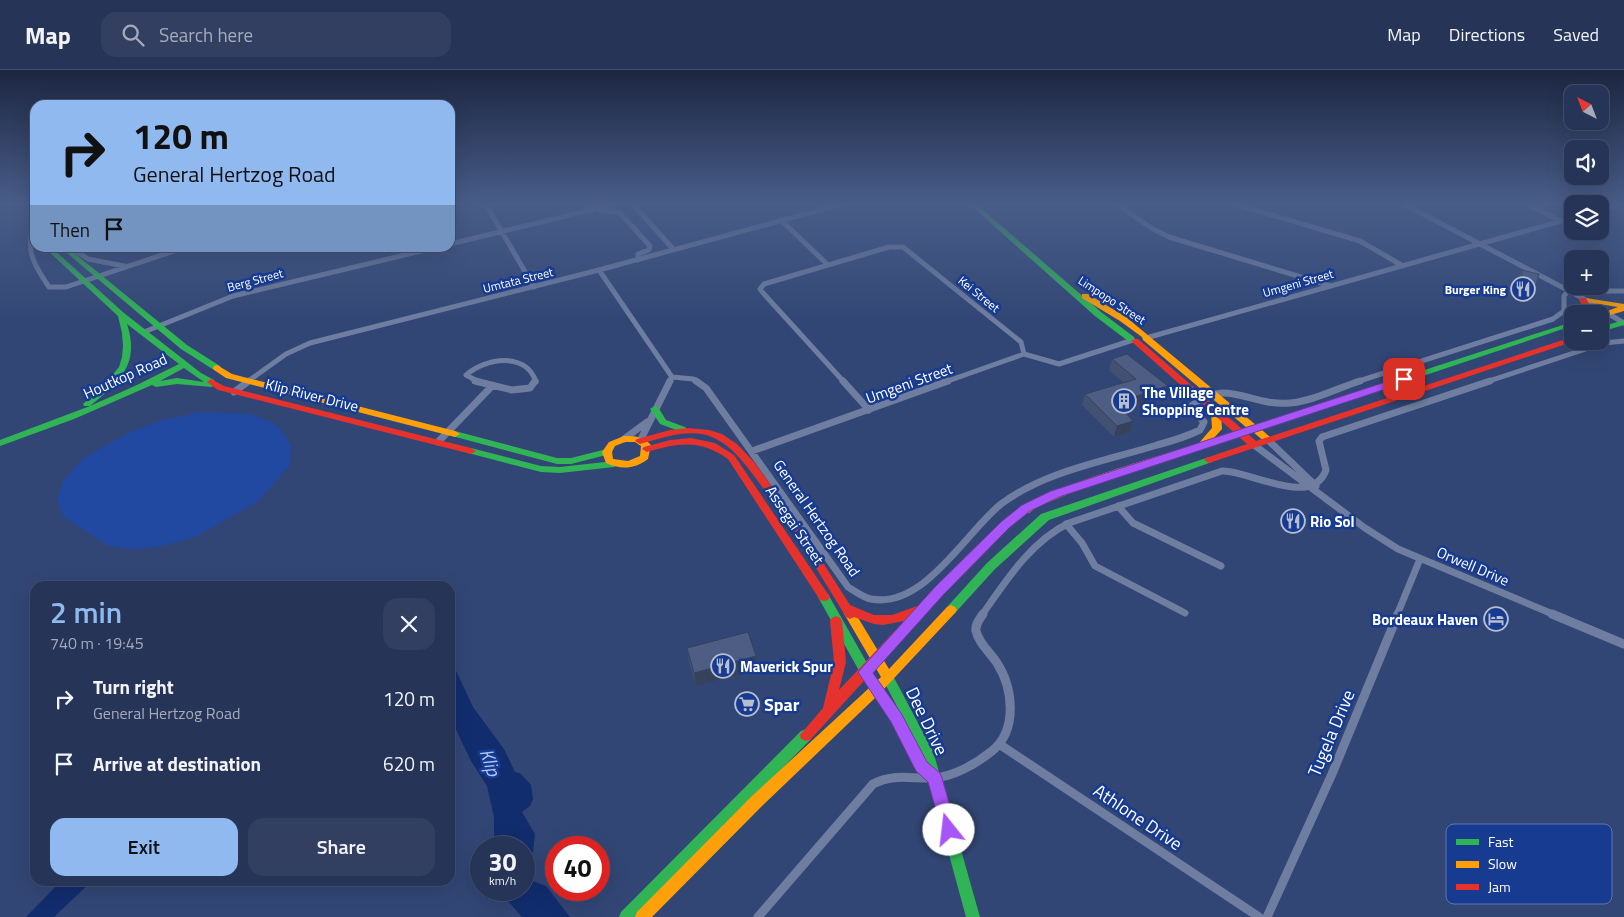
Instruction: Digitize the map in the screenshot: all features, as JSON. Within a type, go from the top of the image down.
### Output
[{"type":"main road","name":"Limpopo Street","points":[[1017,243],[1067,286],[1137,339],[1215,394],[1268,440]]},
{"type":"main road","name":"Klip River Drive","points":[[51,252],[120,315],[206,381],[221,388],[541,469],[560,470],[614,464],[633,464],[644,458],[642,444]]},
{"type":"main road","name":"Klip River Drive","points":[[69,252],[157,326],[224,374],[248,382],[557,461],[571,461],[607,452],[612,444],[624,439]]},
{"type":"main road","points":[[1583,298],[1624,307]]},
{"type":"main road","points":[[1583,298],[1586,305]]},
{"type":"main road","points":[[1609,313],[1624,307]]},
{"type":"main road","points":[[80,410],[113,383],[128,362],[130,344],[120,315]]},
{"type":"main road","points":[[1609,328],[1624,323]]},
{"type":"main road","points":[[628,915],[829,711],[932,599],[1005,525],[1026,508],[1055,494],[1564,327]]},
{"type":"main road","name":"Limpopo Street","points":[[1137,339],[1200,399],[1254,445]]},
{"type":"main road","points":[[642,917],[762,797],[876,690],[991,566],[1045,517],[1268,440],[1564,343]]},
{"type":"main road","points":[[184,347],[189,358],[185,364]]},
{"type":"main road","points":[[160,372],[172,362],[173,355]]},
{"type":"main road","points":[[185,364],[209,365]]},
{"type":"main road","name":"Houtkop Road","points":[[51,424],[160,372],[185,364]]},
{"type":"main road","name":"Houtkop Road","points":[[0,443],[123,394],[185,364]]},
{"type":"main road","points":[[123,394],[176,381],[221,388]]},
{"type":"main road","points":[[1202,446],[1216,429],[1216,412]]},
{"type":"main road","points":[[653,414],[663,422],[690,430]]},
{"type":"main road","name":"Assegai Street","points":[[642,444],[670,432],[690,430],[719,436],[738,449],[806,540],[888,678]]},
{"type":"main road","points":[[624,439],[642,444]]},
{"type":"main road","name":"Assegai Street","points":[[642,444],[684,439],[699,440],[711,443],[726,452],[836,616],[864,672],[876,690]]},
{"type":"main road","points":[[607,452],[609,461],[614,464]]},
{"type":"main road","points":[[844,605],[863,618],[884,623],[904,617],[932,599]]},
{"type":"main road","points":[[829,711],[840,662],[836,616]]},
{"type":"main road","name":"Dee Drive","points":[[888,678],[927,751],[973,917]]},
{"type":"main road","name":"Dee Drive","points":[[876,690],[896,718],[922,767],[934,778]]},
{"type":"street","points":[[509,243],[534,287]]},
{"type":"street","points":[[638,260],[638,254],[649,250],[650,246],[647,243]]},
{"type":"street","points":[[667,243],[674,250]]},
{"type":"street","name":"Umtata Street","points":[[234,392],[286,354],[310,343],[534,287],[701,243]]},
{"type":"street","points":[[805,243],[828,265]]},
{"type":"street","points":[[1187,243],[1331,286]]},
{"type":"street","points":[[1363,243],[1403,266]]},
{"type":"street","points":[[1476,243],[1564,289]]},
{"type":"street","name":"Umgeni Street","points":[[752,451],[1024,354],[1059,364],[1137,339],[1484,243]]},
{"type":"street","name":"Kei Street","points":[[869,410],[760,289],[766,282],[889,247],[905,248],[1021,342],[1024,354]]},
{"type":"street","points":[[31,252],[34,264],[45,283],[60,288],[170,252]]},
{"type":"street","points":[[77,252],[88,259],[125,266]]},
{"type":"street","name":"Berg Street","points":[[144,332],[233,296],[417,252]]},
{"type":"street","points":[[599,270],[672,377],[653,414],[642,444]]},
{"type":"street","points":[[1609,291],[1624,291]]},
{"type":"street","points":[[1200,399],[1215,394],[1236,393],[1277,405],[1292,403],[1553,319],[1564,313],[1565,295]]},
{"type":"street","points":[[1577,295],[1593,305]]},
{"type":"street","points":[[1609,316],[1624,323]]},
{"type":"street","points":[[758,917],[873,784],[884,777],[900,774],[934,778],[950,774],[978,760],[999,744],[1012,712],[1011,697],[999,665],[977,635],[976,624],[1032,552],[1052,532],[1066,524],[1217,473],[1233,472],[1274,484],[1311,485],[1327,470],[1327,463],[1320,441],[1322,437],[1604,343],[1624,342]]},
{"type":"street","points":[[496,360],[514,361],[529,370],[536,383],[525,391],[492,386],[469,379],[466,375],[482,364],[496,360]]},
{"type":"street","name":"General Hertzog Road","points":[[672,377],[692,379],[703,384],[848,587],[857,595],[870,600],[888,602],[907,596],[922,584],[980,523],[1020,492],[1048,480],[1197,432],[1203,428],[1204,422],[1190,407],[1200,399]]},
{"type":"street","points":[[438,442],[492,386]]},
{"type":"street","points":[[624,439],[653,414]]},
{"type":"street","name":"Orwell Drive","points":[[1268,440],[1321,495],[1377,537],[1420,559],[1624,644]]},
{"type":"street","name":"Orwell Drive","points":[[1254,445],[1311,485]]},
{"type":"street","points":[[1118,506],[1133,523],[1221,566]]},
{"type":"street","points":[[1066,524],[1082,543],[1095,566],[1185,613]]},
{"type":"street","name":"Tugela Drive","points":[[1267,917],[1332,774],[1420,559]]},
{"type":"street","name":"Athlone Drive","points":[[999,744],[1260,917]]},
{"type":"shaded area","points":[[200,412],[251,414],[277,425],[291,445],[290,465],[257,502],[195,537],[162,546],[135,549],[108,546],[63,516],[57,501],[63,481],[84,458],[130,432],[163,420]]},
{"type":"water","name":"Klip","points":[[455,669],[473,707],[504,749],[515,772],[520,773],[531,785],[533,799],[530,806],[522,812],[535,836],[494,836],[494,817],[487,786],[471,761],[455,727]]},
{"type":"water","points":[[535,882],[545,886],[545,901],[558,901],[570,917],[522,917],[508,901],[535,901]]},
{"type":"water","points":[[56,886],[87,886],[54,917],[26,917]]},
{"type":"building","points":[[1522,270],[1539,274],[1536,285],[1521,281]]},
{"type":"building","points":[[1127,354],[1168,386],[1124,400],[1123,410],[1133,421],[1117,426],[1085,394],[1136,379],[1112,359]]},
{"type":"building","points":[[748,632],[756,656],[694,673],[687,648]]},
{"type":"traffic: fast","points":[[1016,243],[1098,314],[1131,339]]},
{"type":"traffic: fast","points":[[52,252],[121,315],[198,375],[211,382]]},
{"type":"traffic: fast","points":[[69,252],[184,347],[217,368]]},
{"type":"traffic: fast","points":[[87,404],[117,376],[127,357],[128,346],[121,317]]},
{"type":"traffic: fast","points":[[1609,327],[1624,322]]},
{"type":"traffic: fast","points":[[1369,391],[1564,327]]},
{"type":"traffic: fast","points":[[0,443],[94,408],[185,364]]},
{"type":"traffic: fast","points":[[156,384],[177,381],[209,385]]},
{"type":"traffic: fast","points":[[655,409],[663,422],[682,429]]},
{"type":"traffic: fast","points":[[455,434],[557,461],[571,461],[607,452]]},
{"type":"traffic: fast","points":[[471,451],[541,469],[560,470],[614,464]]},
{"type":"traffic: fast","points":[[951,610],[991,566],[1045,517],[1209,460]]},
{"type":"traffic: fast","points":[[824,597],[876,690]]},
{"type":"traffic: fast","points":[[888,678],[927,751],[973,917]]},
{"type":"traffic: fast","points":[[626,917],[806,735]]},
{"type":"traffic: slow","points":[[1085,296],[1123,319],[1143,335]]},
{"type":"traffic: slow","points":[[1589,300],[1624,306]]},
{"type":"traffic: slow","points":[[1609,313],[1624,308]]},
{"type":"traffic: slow","points":[[1146,338],[1268,440]]},
{"type":"traffic: slow","points":[[217,368],[229,376],[455,434]]},
{"type":"traffic: slow","points":[[1025,510],[1033,504],[1076,487],[1369,391]]},
{"type":"traffic: slow","points":[[1203,444],[1217,429],[1216,412]]},
{"type":"traffic: slow","points":[[624,439],[637,439],[646,445],[645,457],[628,465],[609,461],[607,452],[612,444],[624,439]]},
{"type":"traffic: slow","points":[[642,917],[757,801],[888,678],[951,610]]},
{"type":"traffic: slow","points":[[850,614],[888,678]]},
{"type":"traffic: slow","points":[[876,690],[896,717],[922,767],[934,777]]},
{"type":"traffic: jam","points":[[1583,300],[1586,305]]},
{"type":"traffic: jam","points":[[1135,341],[1254,445]]},
{"type":"traffic: jam","points":[[1209,460],[1564,343]]},
{"type":"traffic: jam","points":[[211,382],[221,388],[471,451]]},
{"type":"traffic: jam","points":[[640,441],[679,431],[699,431],[719,436],[733,446],[750,464],[789,516],[850,614]]},
{"type":"traffic: jam","points":[[647,449],[680,441],[691,441],[711,445],[731,457],[824,597]]},
{"type":"traffic: jam","points":[[806,735],[940,590],[1005,525],[1025,510]]},
{"type":"traffic: jam","points":[[847,608],[874,620],[901,618],[919,609]]},
{"type":"traffic: jam","points":[[829,709],[840,662],[836,621]]},
{"type":"place","name":"Burger King","points":[[1523,289]]},
{"type":"place","name":"The Village Shopping Centre","points":[[1124,401]]},
{"type":"place","name":"Rio Sol","points":[[1293,521]]},
{"type":"place","name":"Bordeaux Haven","points":[[1496,619]]},
{"type":"place","name":"Maverick Spur","points":[[723,666]]},
{"type":"place","name":"Spar","points":[[747,704]]},
{"type":"route","points":[[949,830],[934,778],[922,767],[896,718],[864,672],[940,590],[1005,525],[1026,508],[1055,494],[1404,379]]}]
